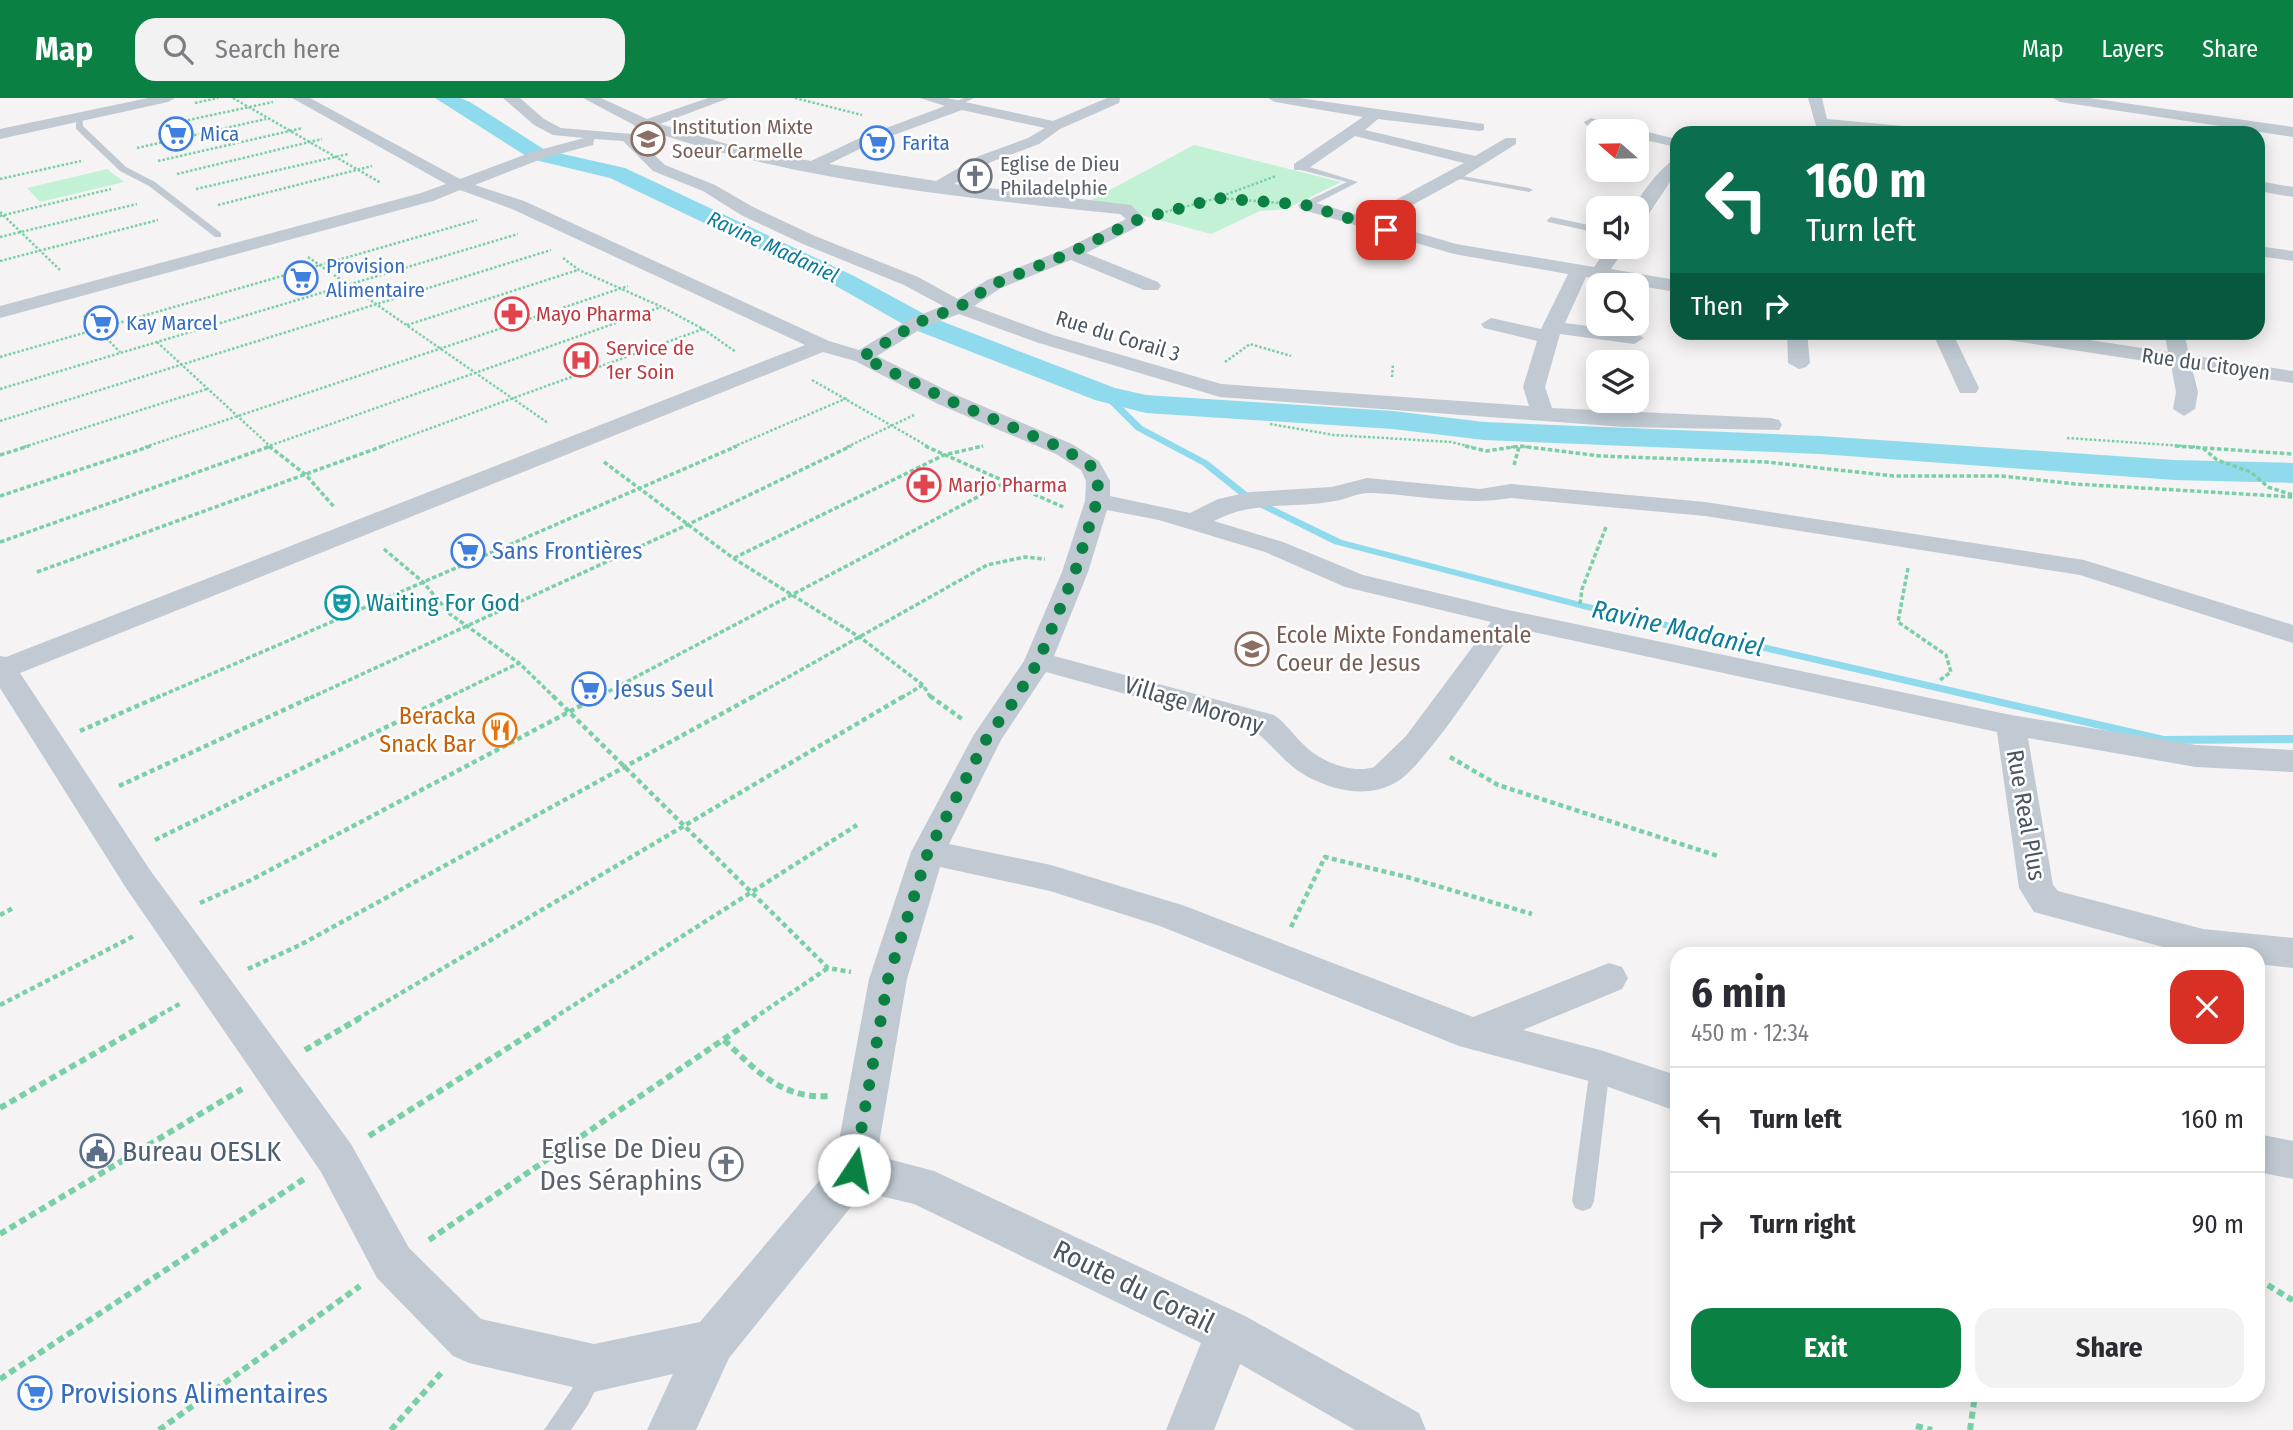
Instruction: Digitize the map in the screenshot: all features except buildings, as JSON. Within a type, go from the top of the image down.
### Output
[{"type":"street","points":[[0,134],[168,98]]},
{"type":"street","points":[[299,98],[520,219],[556,222],[822,345],[862,357],[946,399],[1064,449],[1091,466],[1098,481],[1094,510],[1078,563],[1038,662],[988,736],[928,852],[888,979],[854,1170],[713,1342],[671,1430]]},
{"type":"street","name":"Rue du Corail 3","points":[[510,98],[531,112],[539,122],[558,132],[627,138],[659,168],[709,188],[747,211],[809,240],[911,281],[959,307],[1046,339],[1220,390],[1624,419],[1771,425]]},
{"type":"street","points":[[590,98],[646,125],[746,154],[937,188],[1125,209],[1137,220],[1070,253],[994,284],[959,307],[919,322],[862,357]]},
{"type":"street","points":[[0,312],[418,199],[538,155],[615,136],[723,98]]},
{"type":"street","points":[[927,98],[960,103],[1055,126]]},
{"type":"street","points":[[1275,98],[1479,127]]},
{"type":"street","points":[[1300,167],[1355,132],[1377,114],[1387,98]]},
{"type":"street","points":[[1815,98],[1821,123],[1852,126]]},
{"type":"street","points":[[2060,98],[2216,113],[2293,132]]},
{"type":"street","points":[[937,188],[983,160],[1032,141],[1055,126],[1114,100]]},
{"type":"street","points":[[813,166],[867,139],[960,103]]},
{"type":"street","points":[[2206,126],[2216,113]]},
{"type":"street","points":[[1355,132],[1475,161]]},
{"type":"street","points":[[1649,136],[1670,142]]},
{"type":"street","points":[[1363,224],[1454,176],[1511,141]]},
{"type":"street","points":[[1649,199],[1670,170]]},
{"type":"street","points":[[2265,187],[2293,192]]},
{"type":"street","points":[[1306,205],[1454,249],[1670,285]]},
{"type":"street","points":[[2265,252],[2293,256]]},
{"type":"street","points":[[1070,253],[1151,286]]},
{"type":"street","points":[[1542,412],[1534,387],[1550,332],[1589,272],[1604,259]]},
{"type":"street","points":[[1492,324],[1550,332],[1634,338]]},
{"type":"street","points":[[1798,340],[1799,363]]},
{"type":"street","points":[[1946,340],[1968,388]]},
{"type":"street","name":"Rue du Citoyen","points":[[2046,340],[2293,377]]},
{"type":"street","points":[[2176,340],[2187,392],[2184,409]]},
{"type":"street","points":[[713,1342],[594,1368],[469,1340],[393,1263],[336,1158],[166,919],[1,668],[822,345]]},
{"type":"street","points":[[1192,522],[1227,505],[1250,499],[1333,494],[1367,485],[1480,496],[1511,491],[1705,509],[2084,568],[2293,634]]},
{"type":"street","points":[[1094,510],[1192,522],[1274,547],[1354,581],[1508,618],[1945,712],[2196,756],[2293,761]]},
{"type":"street","name":"Village Morony","points":[[1038,662],[1263,722],[1278,733],[1296,755],[1343,779],[1366,781],[1385,775],[1417,743],[1508,618]]},
{"type":"street","name":"Rue Real Plus","points":[[2011,725],[2036,888],[2046,902],[2203,943],[2239,947]]},
{"type":"street","points":[[928,852],[1052,878],[1172,916],[1473,1034],[1601,1067],[1670,1091]]},
{"type":"street","name":"Rue Real Plus","points":[[2265,950],[2293,953]]},
{"type":"street","points":[[1473,1034],[1609,978]]},
{"type":"street","points":[[2265,1154],[2293,1160]]},
{"type":"street","name":"Route du Corail","points":[[854,1170],[919,1185],[1229,1332],[1402,1430]]},
{"type":"street","points":[[1190,1430],[1229,1332]]},
{"type":"lane","points":[[79,117],[79,127],[123,169],[152,184],[218,235]]},
{"type":"lane","points":[[1300,167],[1354,182],[1306,205]]},
{"type":"lane","points":[[1454,176],[1529,190]]},
{"type":"lane","points":[[1550,220],[1586,228]]},
{"type":"lane","points":[[1583,1201],[1601,1067]]},
{"type":"lane","points":[[556,1430],[580,1397],[594,1368]]},
{"type":"path","points":[[233,98],[331,157],[418,199]]},
{"type":"path","points":[[795,98],[865,116]]},
{"type":"path","points":[[123,169],[288,130],[346,125]]},
{"type":"path","points":[[1137,220],[1218,198],[1300,167]]},
{"type":"path","points":[[1218,198],[1306,205]]},
{"type":"path","points":[[0,212],[61,271],[73,292],[74,304],[96,330],[121,353]]},
{"type":"path","points":[[0,421],[552,250],[520,219],[488,216]]},
{"type":"path","points":[[0,357],[488,216],[556,222]]},
{"type":"path","points":[[0,389],[351,284],[520,219]]},
{"type":"path","points":[[298,248],[318,266],[351,284],[641,487],[733,558],[861,638],[923,685],[931,698],[988,736]]},
{"type":"path","points":[[561,257],[579,270],[704,329],[739,354],[727,359]]},
{"type":"path","points":[[407,325],[579,270]]},
{"type":"path","points":[[0,496],[617,288],[670,275]]},
{"type":"path","points":[[0,542],[662,307]]},
{"type":"path","points":[[37,572],[704,329]]},
{"type":"path","points":[[157,342],[268,445],[306,475],[353,529],[378,544],[423,582],[450,614],[519,663],[828,968],[888,979]]},
{"type":"path","points":[[1197,384],[1250,344],[1291,356]]},
{"type":"path","points":[[776,362],[847,398],[890,427],[944,455],[1006,482],[1094,510]]},
{"type":"path","points":[[0,455],[208,388]]},
{"type":"path","points":[[1316,397],[1270,424],[1334,435],[1451,442],[1486,452],[1520,446],[1600,456],[1766,462],[1894,476],[2001,476],[2075,484],[2293,496]]},
{"type":"path","points":[[51,743],[847,398]]},
{"type":"path","points":[[88,800],[689,524],[946,399]]},
{"type":"path","points":[[1511,491],[1516,453],[1542,412]]},
{"type":"path","points":[[733,558],[944,455],[1026,433]]},
{"type":"path","points":[[2067,438],[2293,453]]},
{"type":"path","points":[[2202,447],[2217,460],[2250,472],[2268,488],[2293,496]]},
{"type":"path","points":[[0,1005],[166,919],[251,880],[1006,482]]},
{"type":"path","points":[[1582,589],[1609,520],[1612,500]]},
{"type":"path","points":[[1901,540],[1908,568],[1902,587],[1898,622],[1946,655],[1951,671],[1939,681],[1945,712]]},
{"type":"path","points":[[0,1108],[213,985],[300,945],[861,638],[987,565],[1024,557],[1078,563]]},
{"type":"path","points":[[123,856],[519,663]]},
{"type":"path","points":[[0,1234],[197,1118],[273,1069],[923,685]]},
{"type":"path","points":[[1417,743],[1466,763],[1498,785],[1718,856]]},
{"type":"path","points":[[0,1379],[336,1158],[751,890],[857,825]]},
{"type":"path","points":[[1276,958],[1325,857],[1407,877],[1532,914]]},
{"type":"path","points":[[0,915],[15,907]]},
{"type":"path","points":[[159,1430],[393,1263],[828,968]]},
{"type":"path","points":[[724,1040],[781,1092],[813,1099],[869,1090]]},
{"type":"path","points":[[2265,1283],[2292,1300],[2293,1304]]},
{"type":"path","points":[[391,1430],[469,1340]]},
{"type":"path","points":[[1970,1430],[1974,1402]]},
{"type":"path","points":[[1916,1426],[1932,1430]]},
{"type":"green space","points":[[1194,145],[1341,182],[1286,209],[1260,211],[1211,234],[1089,201]]},
{"type":"green space","points":[[107,169],[124,182],[40,202],[27,188]]},
{"type":"waterway","name":"Ravine Madaniel","points":[[444,98],[463,106],[538,155],[617,173],[845,281],[919,322],[1105,394],[1146,404],[1393,420],[1484,431],[1820,445],[2174,470],[2293,473]]},
{"type":"waterway","name":"Ravine Madaniel","points":[[1105,394],[1139,428],[1205,463],[1250,499],[1338,542],[1583,606],[2164,740],[2293,739]]},
{"type":"place","name":"Mica","points":[[176,134]]},
{"type":"place","name":"Institution Mixte Soeur Carmelle","points":[[648,139]]},
{"type":"place","name":"Farita","points":[[877,143]]},
{"type":"place","name":"Eglise de Dieu Philadelphie","points":[[975,176]]},
{"type":"place","name":"Provision Alimentaire","points":[[301,278]]},
{"type":"place","name":"Mayo Pharma","points":[[512,314]]},
{"type":"place","name":"Kay Marcel","points":[[101,323]]},
{"type":"place","name":"Service de 1er Soin","points":[[581,360]]},
{"type":"place","name":"Marjo Pharma","points":[[924,485]]},
{"type":"place","name":"Sans Frontières","points":[[468,551]]},
{"type":"place","name":"Waiting For God","points":[[342,603]]},
{"type":"place","name":"Ecole Mixte Fondamentale Coeur de Jesus","points":[[1252,649]]},
{"type":"place","name":"Jesus Seul","points":[[589,689]]},
{"type":"place","name":"Beracka Snack Bar","points":[[500,730]]},
{"type":"place","name":"Bureau OESLK","points":[[97,1151]]},
{"type":"place","name":"Eglise De Dieu Des Séraphins","points":[[726,1164]]},
{"type":"place","name":"Provisions Alimentaires","points":[[35,1393]]},
{"type":"route","points":[[854,1170],[888,979],[928,852],[988,736],[1038,662],[1075,572],[1097,501],[1098,481],[1091,466],[1064,449],[946,399],[862,357],[919,322],[959,307],[994,284],[1070,253],[1137,220],[1218,198],[1306,205],[1386,230]]}]
